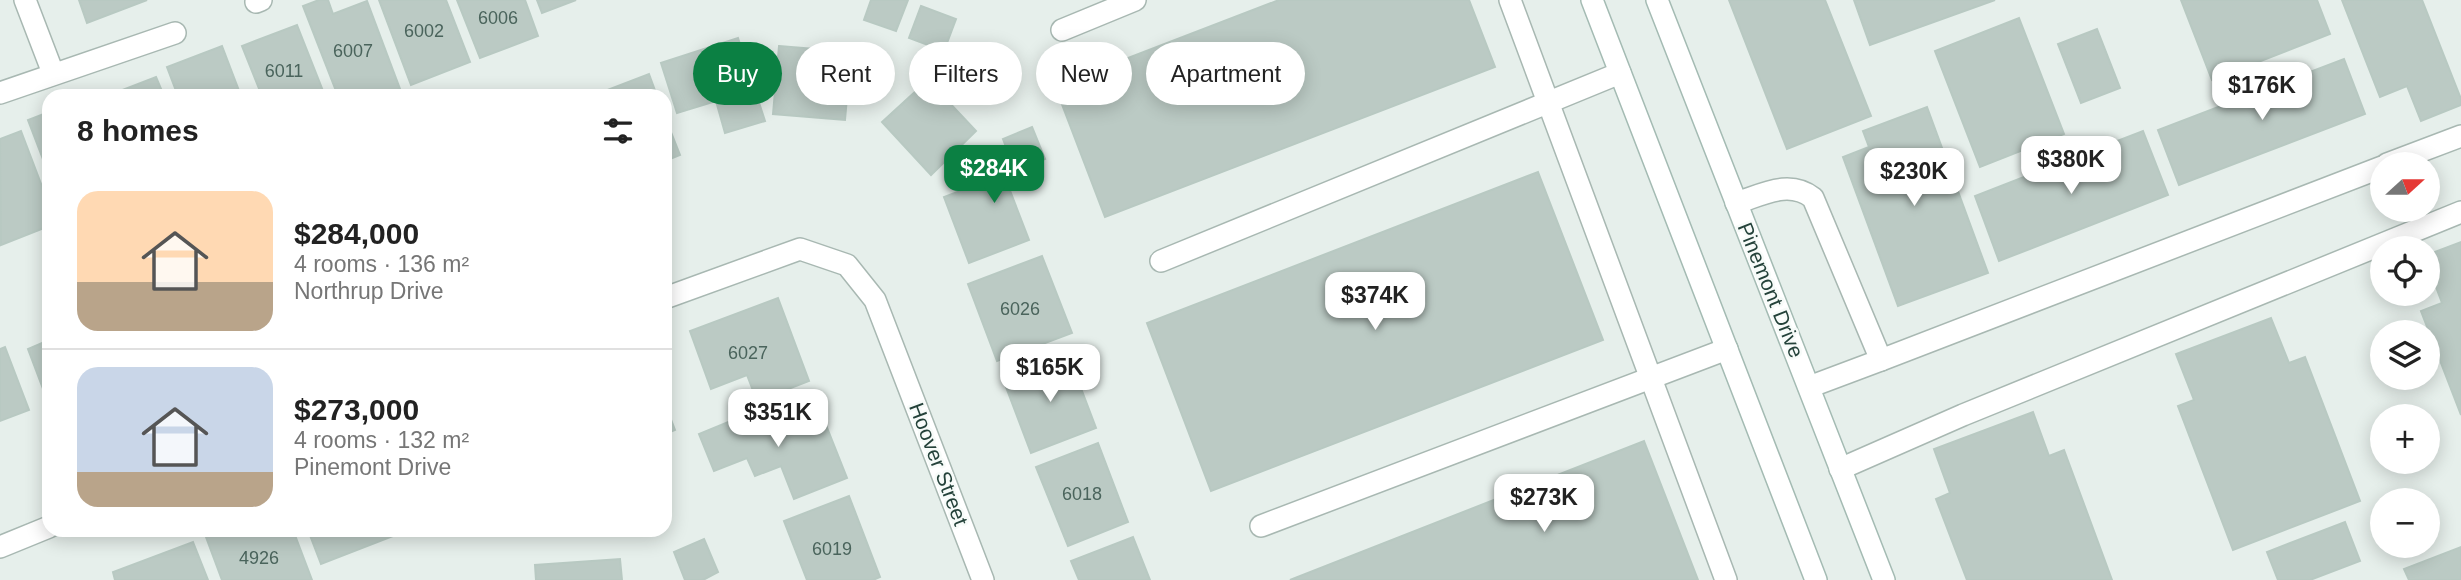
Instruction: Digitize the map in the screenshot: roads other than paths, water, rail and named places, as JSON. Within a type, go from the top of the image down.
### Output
[{"type":"main road","points":[[25,0],[53,73]]},
{"type":"main road","points":[[1062,30],[1135,0]]},
{"type":"main road","points":[[1510,0],[1726,580]]},
{"type":"main road","points":[[1592,0],[1816,580]]},
{"type":"main road","name":"Pinemont Drive","points":[[1657,0],[1884,580]]},
{"type":"main road","points":[[0,93],[175,33]]},
{"type":"main road","points":[[1161,261],[1620,72]]},
{"type":"main road","points":[[2419,152],[2461,136]]},
{"type":"main road","points":[[1809,387],[2370,172]]},
{"type":"main road","points":[[1736,203],[1790,188],[1804,191],[1813,198],[1881,360]]},
{"type":"main road","points":[[1840,469],[1963,415],[2461,212]]},
{"type":"main road","name":"Hoover Street","points":[[672,295],[800,249],[847,265],[875,300],[983,580]]},
{"type":"main road","points":[[1261,526],[1727,349]]},
{"type":"main road","points":[[0,547],[42,530]]}]
